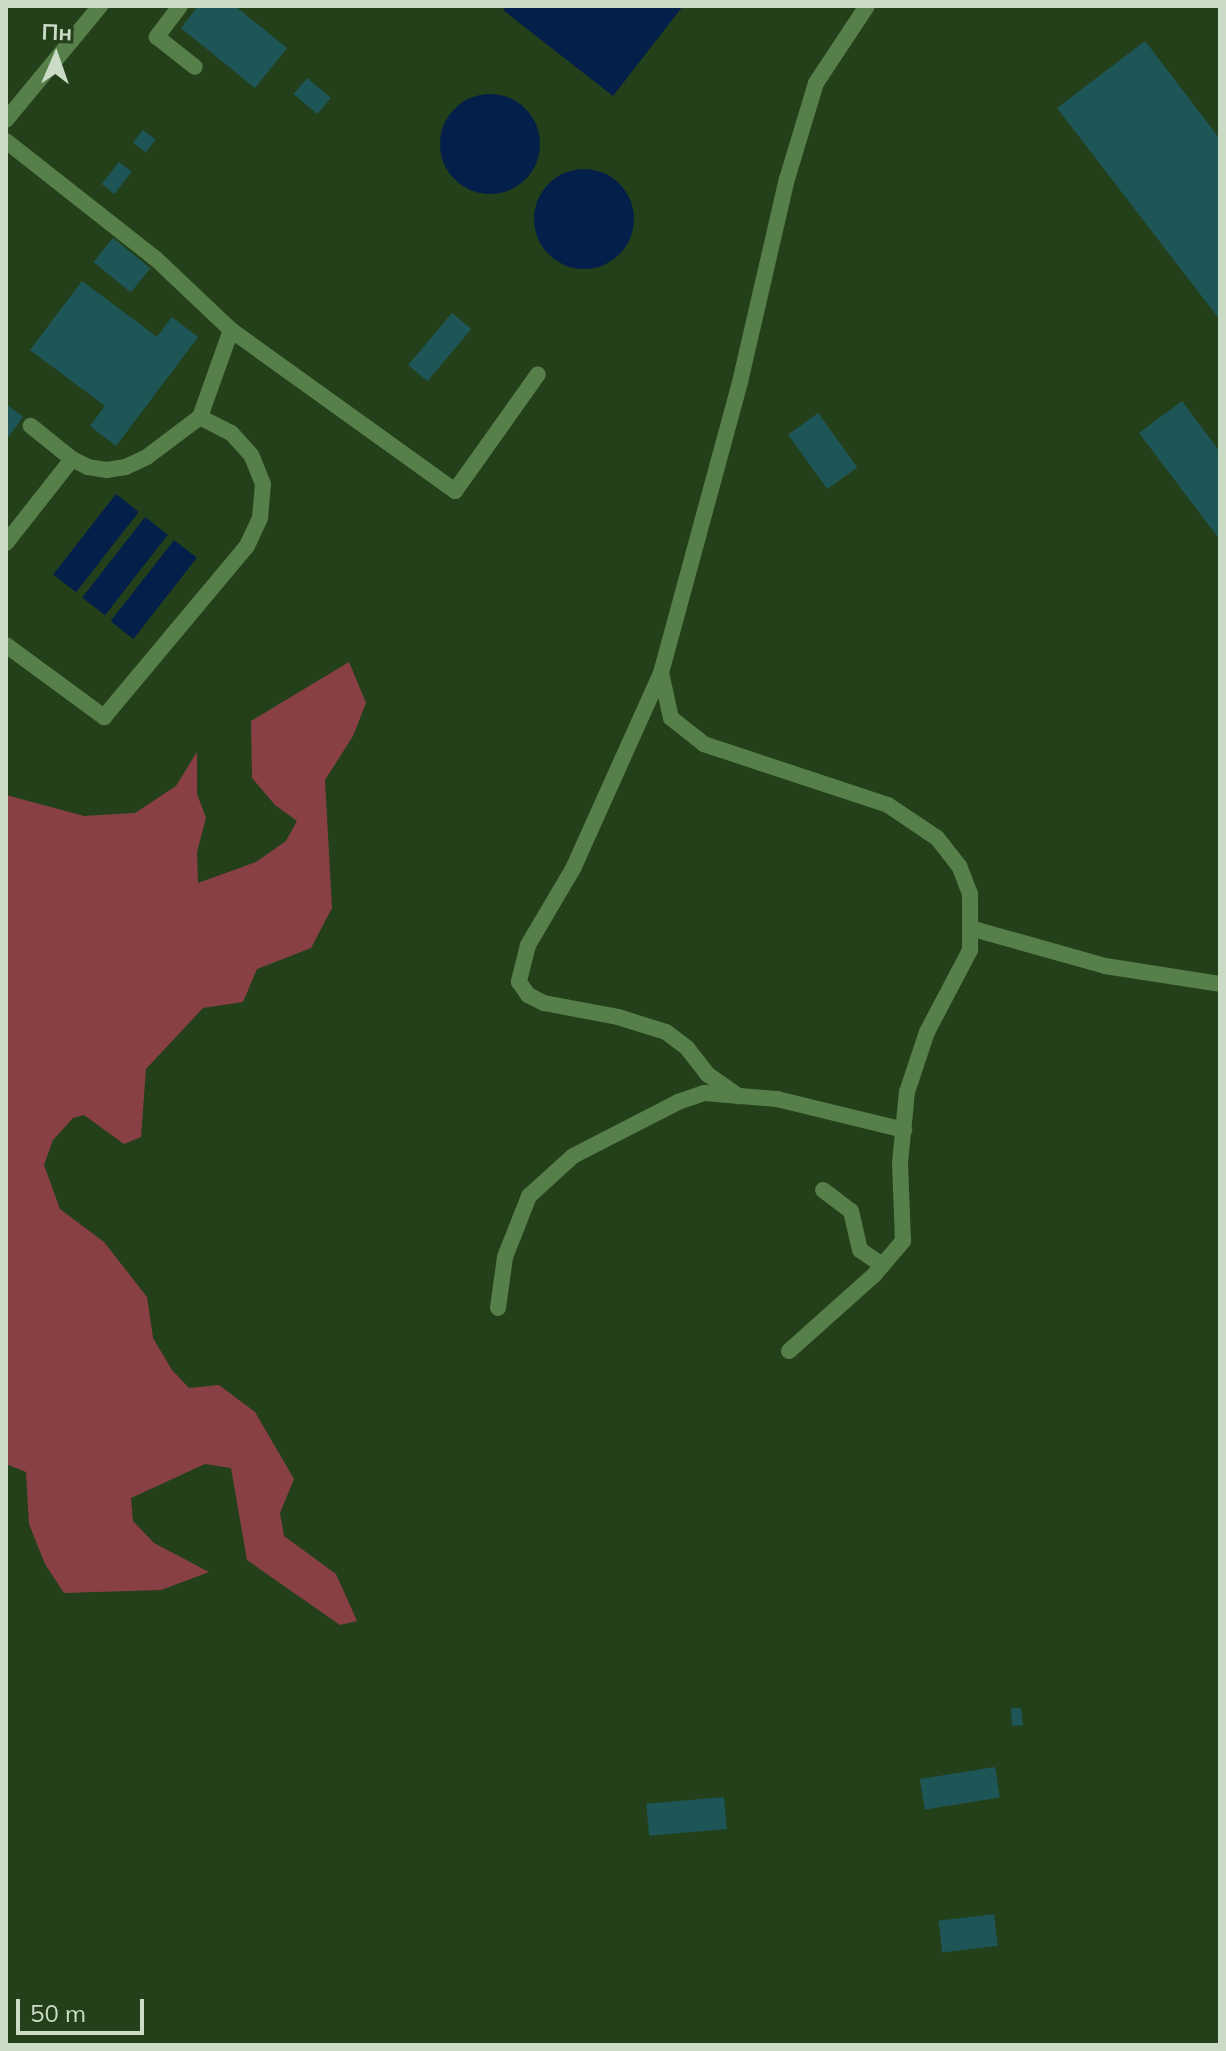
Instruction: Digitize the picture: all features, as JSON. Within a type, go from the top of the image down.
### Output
[{"type":"lane","points":[[6,120],[100,6]]},
{"type":"lane","points":[[180,6],[157,37],[195,67]]},
{"type":"lane","points":[[739,1096],[707,1074],[687,1048],[666,1032],[618,1017],[544,1003],[528,995],[519,982],[528,945],[574,867],[661,673],[740,382],[787,179],[816,83],[867,6]]},
{"type":"lane","points":[[6,141],[156,259],[231,330],[455,491],[538,374]]},
{"type":"lane","points":[[31,426],[72,459],[88,467],[126,467],[147,457],[200,417],[231,330]]},
{"type":"lane","points":[[6,645],[104,717],[247,546],[260,518],[263,484],[251,455],[231,433],[200,417]]},
{"type":"lane","points":[[6,543],[72,459]]},
{"type":"lane","points":[[661,673],[671,718],[704,744],[888,805],[937,838],[959,866],[970,894],[970,950],[927,1032],[907,1092],[900,1163],[903,1241],[882,1265],[789,1351]]},
{"type":"lane","points":[[970,928],[1105,966],[1220,984]]},
{"type":"lane","points":[[498,1308],[505,1257],[529,1196],[573,1156],[678,1102],[704,1093],[777,1099],[904,1130]]},
{"type":"lane","points":[[823,1190],[851,1211],[860,1250],[882,1265]]},
{"type":"shaded area","points":[[349,662],[366,703],[353,736],[325,780],[332,908],[311,948],[257,969],[243,1002],[203,1008],[146,1069],[141,1137],[124,1144],[84,1115],[73,1118],[53,1140],[44,1165],[60,1209],[104,1242],[147,1297],[153,1338],[172,1370],[189,1388],[219,1385],[255,1412],[294,1479],[280,1513],[284,1536],[336,1574],[357,1621],[340,1625],[247,1560],[231,1468],[205,1464],[131,1498],[133,1521],[154,1543],[209,1572],[161,1590],[64,1593],[45,1564],[29,1524],[26,1472],[6,1464],[6,795],[84,816],[135,813],[176,786],[197,752],[197,794],[206,818],[197,852],[198,883],[256,862],[286,841],[297,821],[275,805],[252,778],[251,721]]},
{"type":"water","points":[[506,6],[683,6],[613,96],[503,10]]},
{"type":"water","points":[[490,94],[509,98],[525,109],[536,125],[540,144],[536,163],[525,179],[509,190],[490,194],[471,190],[455,179],[444,163],[440,144],[444,125],[455,109],[471,98]]},
{"type":"water","points":[[584,169],[603,173],[619,184],[630,200],[634,219],[630,238],[619,254],[603,265],[584,269],[565,265],[549,254],[538,238],[534,219],[538,200],[549,184],[565,173]]},
{"type":"water","points":[[116,494],[139,512],[76,592],[53,574]]},
{"type":"water","points":[[145,517],[168,535],[105,615],[82,597]]},
{"type":"water","points":[[174,540],[197,558],[133,639],[111,621]]},
{"type":"building","points":[[198,6],[235,6],[287,48],[255,88],[181,28]]},
{"type":"building","points":[[1145,41],[1220,139],[1220,320],[1057,108]]},
{"type":"building","points":[[307,78],[331,98],[317,114],[294,94]]},
{"type":"building","points":[[143,130],[156,140],[146,152],[133,143]]},
{"type":"building","points":[[119,162],[132,172],[114,194],[102,184]]},
{"type":"building","points":[[113,238],[150,268],[131,292],[93,262]]},
{"type":"building","points":[[82,281],[157,337],[172,317],[198,337],[116,446],[90,426],[105,406],[30,350]]},
{"type":"building","points":[[452,313],[471,329],[427,381],[408,365]]},
{"type":"building","points":[[1182,401],[1220,452],[1220,540],[1139,433]]},
{"type":"building","points":[[6,404],[23,417],[6,440]]},
{"type":"building","points":[[818,413],[857,467],[827,489],[788,435]]},
{"type":"building","points":[[1011,1708],[1021,1708],[1023,1725],[1012,1726]]},
{"type":"building","points":[[995,1767],[1000,1798],[925,1810],[920,1779]]},
{"type":"building","points":[[724,1797],[727,1829],[649,1836],[646,1804]]},
{"type":"building","points":[[994,1914],[998,1946],[942,1953],[938,1921]]}]
